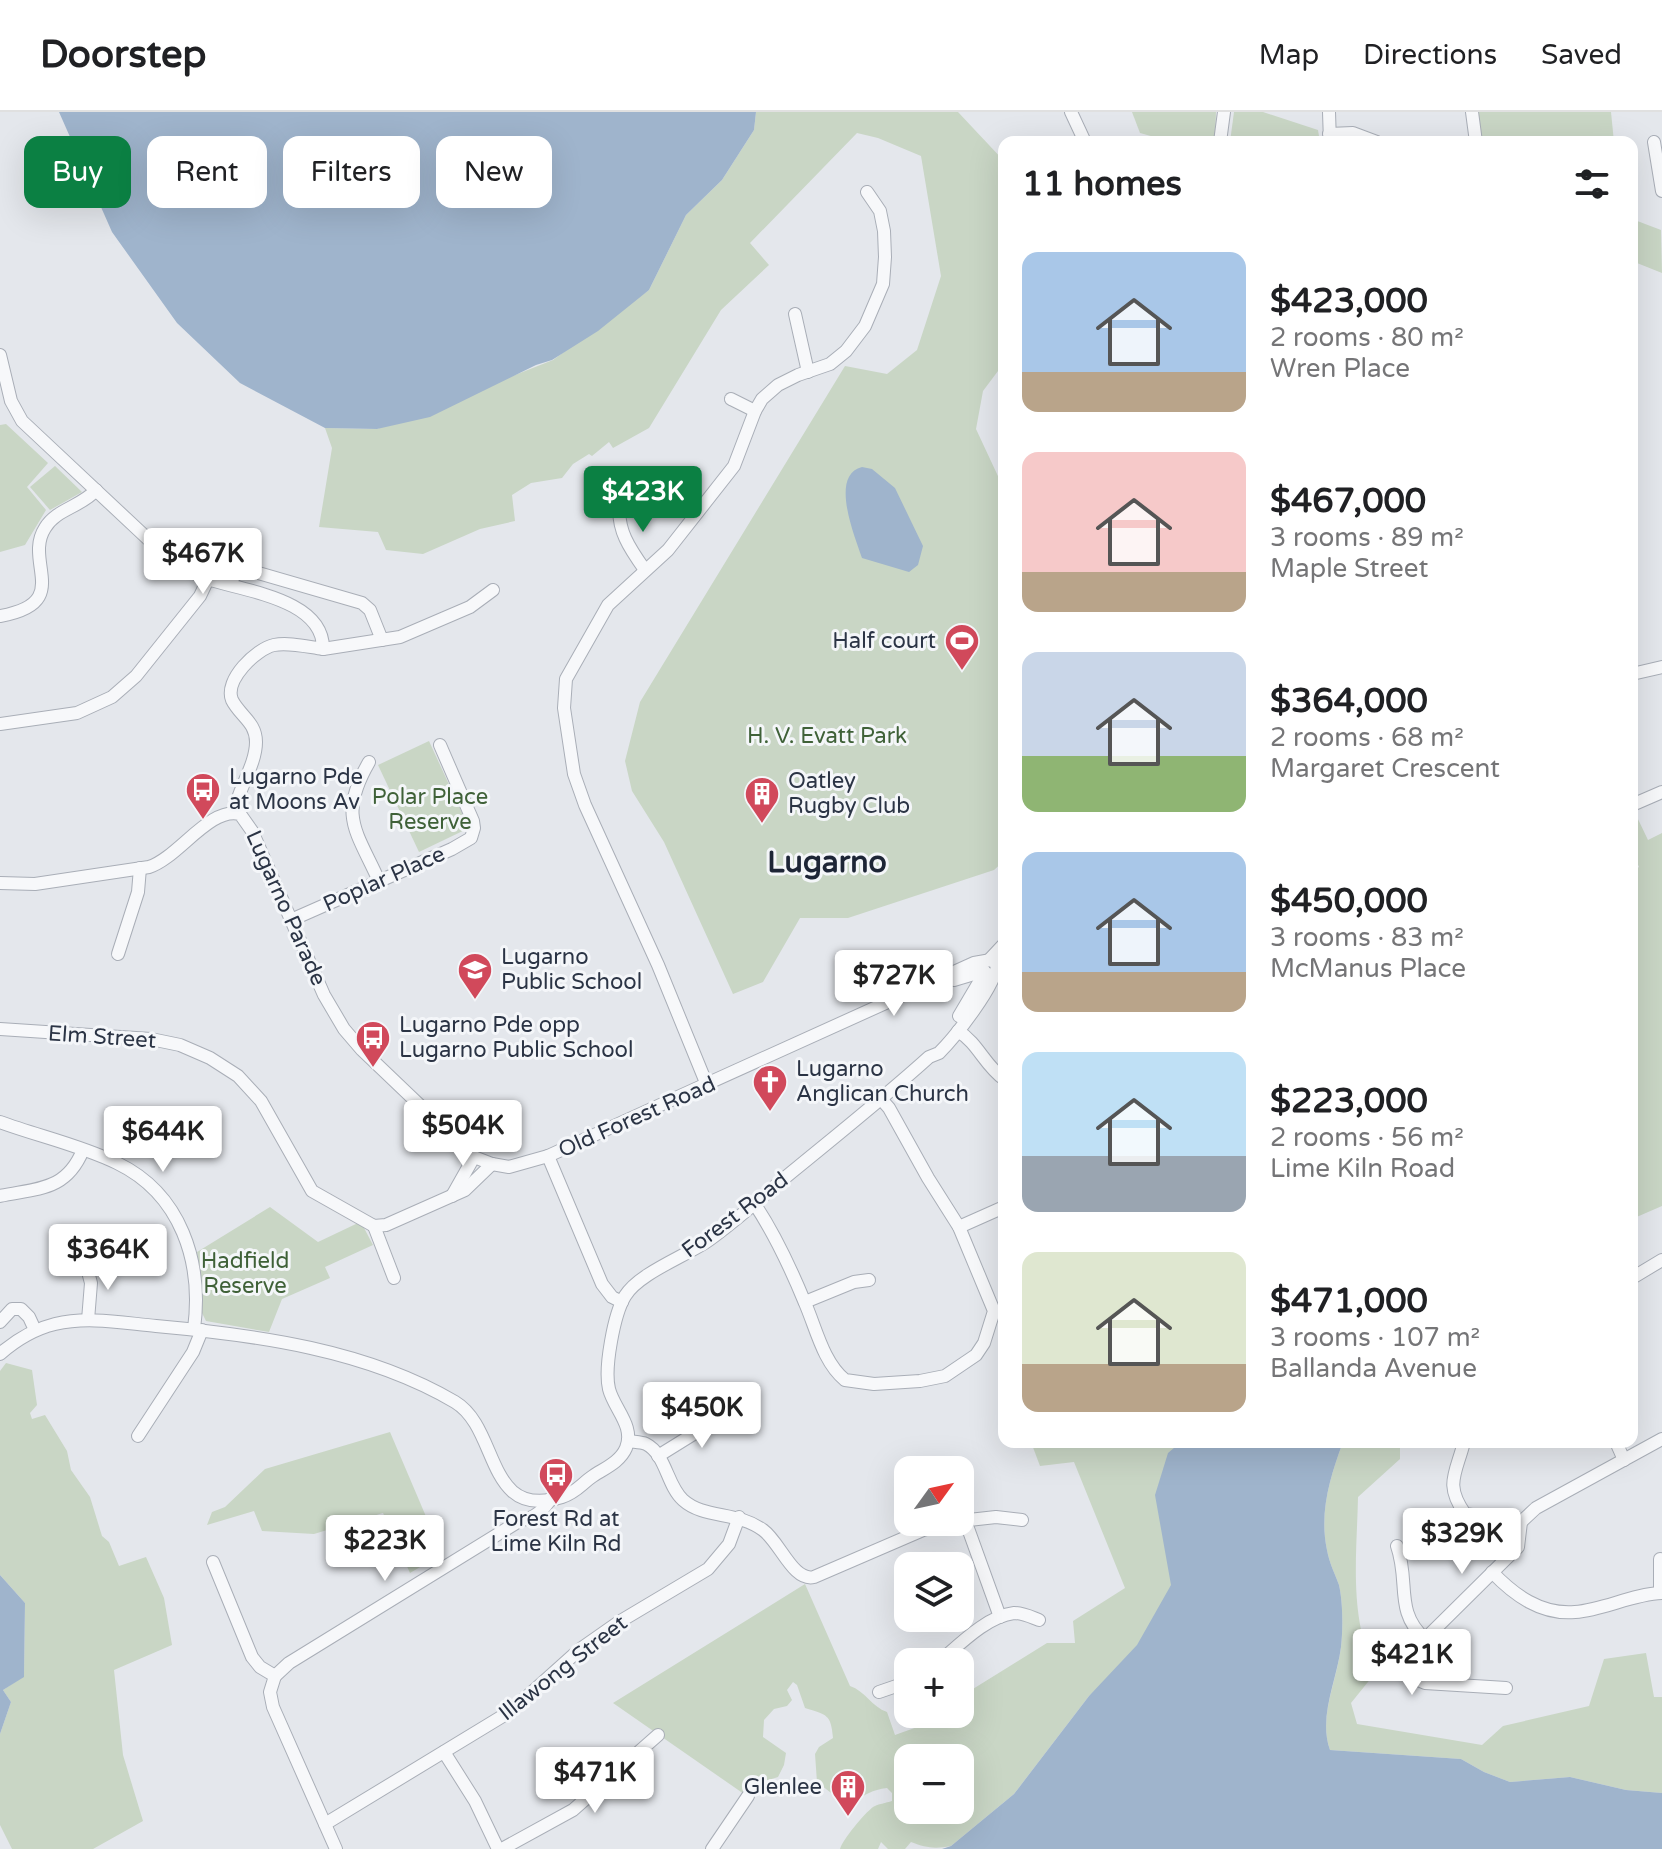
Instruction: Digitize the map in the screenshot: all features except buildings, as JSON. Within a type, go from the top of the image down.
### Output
[{"type":"street","points":[[1071,112],[1082,136]]},
{"type":"street","points":[[1221,136],[1224,112]]},
{"type":"street","points":[[1329,112],[1330,136]]},
{"type":"street","points":[[1472,112],[1475,136]]},
{"type":"street","points":[[1339,136],[1353,133],[1361,136]]},
{"type":"street","points":[[1654,142],[1662,191]]},
{"type":"street","points":[[707,1085],[574,774],[564,708],[570,669],[608,605],[668,550],[734,466],[762,399],[778,385],[830,364],[846,351],[865,326],[883,284],[884,231],[880,211],[867,192]]},
{"type":"street","points":[[795,314],[808,372]]},
{"type":"street","points":[[0,355],[11,401],[22,421],[171,560],[208,579],[284,600],[315,626],[323,649]]},
{"type":"street","points":[[731,399],[755,411]]},
{"type":"street","points":[[0,616],[24,609],[37,597],[44,576],[39,545],[43,531],[53,518],[85,501],[96,490]]},
{"type":"street","points":[[620,503],[623,533],[645,570]]},
{"type":"street","points":[[227,583],[240,571],[248,570],[362,603],[370,610],[382,640]]},
{"type":"street","points":[[0,724],[77,713],[112,697],[136,676],[200,596],[208,579]]},
{"type":"street","points":[[234,812],[256,741],[251,722],[231,697],[234,680],[244,667],[269,646],[323,649],[400,637],[470,607],[493,590]]},
{"type":"street","points":[[1638,673],[1662,667]]},
{"type":"street","name":"Poplar Place","points":[[291,920],[461,845],[476,835],[473,821],[440,745]]},
{"type":"street","points":[[369,762],[354,790],[351,807],[354,826],[379,881]]},
{"type":"street","points":[[1638,802],[1662,792]]},
{"type":"street","name":"Lugarno Parade","points":[[0,883],[35,884],[162,862],[218,816],[234,812],[243,816],[324,995],[344,1029],[372,1060],[474,1157]]},
{"type":"street","points":[[118,954],[138,892],[140,868]]},
{"type":"street","name":"Old Forest Road","points":[[474,1157],[492,1164],[517,1166],[548,1156],[974,963],[992,965]]},
{"type":"street","name":"Old Forest Road","points":[[795,1045],[852,1025],[992,965]]},
{"type":"street","name":"Forest Road","points":[[622,1302],[637,1284],[707,1241],[929,1057],[992,965]]},
{"type":"street","name":"Forest Road","points":[[929,1057],[939,1053],[958,1031],[992,965]]},
{"type":"street","points":[[962,977],[975,988]]},
{"type":"street","name":"Elm Street","points":[[0,1029],[160,1040],[210,1058],[238,1076],[261,1101],[312,1191],[374,1226]]},
{"type":"street","points":[[958,1031],[972,1042],[998,1074]]},
{"type":"street","points":[[881,1099],[959,1227],[998,1308]]},
{"type":"street","points":[[0,1122],[106,1158],[133,1172],[156,1191],[186,1235],[195,1266],[197,1290],[198,1330],[193,1352],[138,1436]]},
{"type":"street","points":[[0,1196],[61,1181],[74,1169],[83,1150]]},
{"type":"street","points":[[0,1354],[35,1330],[60,1322],[88,1320],[249,1335],[393,1371],[461,1406],[510,1490],[521,1496],[571,1493],[619,1458],[628,1441],[626,1424],[611,1397],[608,1379],[622,1302],[612,1297],[602,1284],[548,1156]]},
{"type":"street","points":[[452,1196],[474,1157]]},
{"type":"street","points":[[394,1278],[374,1226],[386,1225],[465,1190],[492,1164]]},
{"type":"street","points":[[754,1203],[805,1302],[825,1354],[840,1377],[864,1384],[920,1381],[945,1376],[976,1355],[998,1312]]},
{"type":"street","points":[[959,1227],[998,1210]]},
{"type":"street","points":[[1638,1274],[1662,1260]]},
{"type":"street","points":[[87,1268],[91,1283],[88,1320]]},
{"type":"street","points":[[805,1302],[854,1282],[869,1280]]},
{"type":"street","points":[[0,1322],[8,1311],[21,1309],[35,1330]]},
{"type":"street","points":[[658,1456],[708,1425],[735,1418]]},
{"type":"street","points":[[1397,1546],[1404,1564],[1406,1613],[1413,1628],[1425,1639],[1518,1547],[1521,1522],[1536,1508],[1662,1439]]},
{"type":"street","points":[[628,1441],[646,1444],[658,1456],[675,1492],[689,1505],[707,1512],[739,1517],[767,1533],[796,1573],[809,1578],[909,1536]]},
{"type":"street","points":[[1462,1448],[1451,1481],[1456,1501],[1465,1514],[1521,1522]]},
{"type":"street","points":[[1619,1448],[1624,1460]]},
{"type":"street","points":[[336,1849],[273,1707],[270,1692],[275,1676],[289,1663],[542,1510],[545,1495]]},
{"type":"street","name":"Illawong Street","points":[[325,1824],[511,1711],[579,1650],[619,1622],[708,1569],[729,1544],[739,1517]]},
{"type":"street","points":[[974,1519],[996,1517],[1022,1520]]},
{"type":"street","points":[[966,1536],[1000,1617]]},
{"type":"street","points":[[1492,1572],[1512,1593],[1524,1600],[1543,1608],[1575,1612],[1661,1593],[1660,1559]]},
{"type":"street","points":[[213,1562],[252,1657],[260,1667],[275,1676]]},
{"type":"street","points":[[956,1648],[1000,1617],[1018,1613],[1039,1620]]},
{"type":"street","points":[[1419,1634],[1403,1654],[1405,1669],[1414,1678],[1425,1683],[1506,1688]]},
{"type":"street","points":[[879,1692],[894,1687]]},
{"type":"street","points":[[444,1752],[500,1849],[573,1810],[658,1735]]},
{"type":"street","points":[[712,1849],[748,1796]]},
{"type":"green space","name":"H. V. Evatt Park","points":[[756,112],[958,112],[998,155],[998,371],[983,391],[976,429],[998,476],[998,866],[848,918],[800,918],[763,982],[733,994],[664,842],[632,791],[625,761],[640,702],[845,366],[887,374],[917,350],[941,276],[921,156],[857,133],[750,243],[769,265],[721,310],[649,428],[613,448],[609,442],[592,456],[589,454],[573,464],[562,478],[531,483],[512,495],[515,521],[480,529],[423,554],[386,550],[378,532],[319,527],[332,448],[325,428],[377,429],[553,360],[649,290],[686,215],[722,180],[754,130]]},
{"type":"green space","points":[[1132,112],[1216,112],[1215,136],[1151,136],[1140,133]]},
{"type":"green space","points":[[1234,112],[1263,112],[1318,130],[1319,136],[1231,136]]},
{"type":"green space","points":[[1472,112],[1611,112],[1613,136],[1475,136]]},
{"type":"green space","points":[[1638,221],[1661,230],[1662,273],[1638,263]]},
{"type":"green space","points":[[6,424],[48,463],[27,487],[46,510],[25,545],[0,552],[0,425]]},
{"type":"green space","points":[[55,466],[82,492],[50,510],[30,487]]},
{"type":"green space","name":"Polar Place Reserve","points":[[429,741],[469,828],[419,852],[378,765]]},
{"type":"green space","points":[[1638,819],[1648,840],[1662,833],[1662,1206],[1638,1216],[1638,868]]},
{"type":"green space","name":"Hadfield Reserve","points":[[270,1207],[318,1242],[358,1223],[363,1226],[373,1245],[325,1267],[330,1278],[282,1299],[269,1332],[206,1321],[202,1313],[197,1252]]},
{"type":"green space","points":[[6,1363],[32,1370],[37,1405],[30,1413],[32,1419],[45,1415],[67,1451],[71,1470],[90,1497],[102,1536],[109,1542],[119,1566],[146,1557],[164,1598],[172,1645],[114,1670],[123,1755],[143,1821],[93,1849],[12,1849],[0,1825],[0,1734],[11,1702],[3,1690],[24,1676],[25,1603],[0,1575],[0,1371]]},
{"type":"green space","points":[[390,1432],[442,1554],[410,1573],[383,1513],[314,1534],[262,1531],[254,1511],[207,1525],[212,1512],[225,1507],[265,1469]]},
{"type":"green space","points":[[1033,1448],[1237,1448],[1184,1608],[1089,1696],[1014,1794],[951,1846],[921,1846],[911,1842],[905,1849],[888,1849],[881,1842],[878,1849],[840,1849],[869,1810],[892,1801],[892,1793],[887,1788],[877,1790],[854,1803],[835,1796],[817,1782],[815,1754],[819,1747],[833,1738],[831,1724],[823,1714],[805,1708],[793,1682],[787,1690],[792,1700],[787,1706],[774,1709],[764,1720],[763,1737],[786,1753],[784,1765],[778,1777],[753,1785],[744,1794],[613,1703],[805,1584],[850,1686],[887,1712],[895,1735],[914,1728],[974,1728],[974,1688],[1047,1643],[1075,1643],[1073,1621],[1125,1588],[1074,1462],[1040,1466]]},
{"type":"green space","points":[[1341,1448],[1400,1448],[1400,1459],[1358,1497],[1358,1609],[1367,1652],[1376,1672],[1351,1703],[1357,1724],[1482,1745],[1503,1726],[1589,1706],[1604,1659],[1646,1653],[1654,1697],[1662,1697],[1662,1793],[1626,1790],[1570,1777],[1510,1782],[1461,1759],[1330,1750],[1327,1712],[1339,1660],[1342,1616],[1339,1585],[1325,1536],[1325,1509]]},
{"type":"water","points":[[59,112],[756,112],[754,130],[722,180],[686,215],[649,290],[598,331],[552,360],[430,417],[377,429],[325,428],[240,383],[177,323],[112,232],[101,208],[131,208],[131,136],[70,136]]},
{"type":"water","points":[[862,467],[872,469],[895,488],[923,546],[918,565],[909,572],[862,558],[850,522],[846,494],[852,472]]},
{"type":"water","points":[[1174,1448],[1341,1448],[1330,1482],[1324,1522],[1328,1554],[1339,1585],[1342,1616],[1341,1647],[1327,1712],[1330,1750],[1461,1759],[1510,1782],[1570,1777],[1626,1790],[1662,1793],[1662,1849],[942,1849],[951,1846],[1014,1794],[1089,1696],[1137,1645],[1171,1585],[1155,1495],[1168,1453]]},
{"type":"water","points":[[0,1575],[25,1603],[24,1677],[3,1690],[11,1702],[0,1734]]},
{"type":"place","name":"Half court","points":[[962,672]]},
{"type":"place","name":"Lugarno Pde at Moons Av","points":[[203,821]]},
{"type":"place","name":"Oatley Rugby Club","points":[[762,825]]},
{"type":"place","name":"Lugarno Public School","points":[[475,1001]]},
{"type":"place","name":"Lugarno Pde opp Lugarno Public School","points":[[373,1069]]},
{"type":"place","name":"Lugarno Anglican Church","points":[[770,1113]]},
{"type":"place","name":"Forest Rd at Lime Kiln Rd","points":[[556,1506]]},
{"type":"place","name":"Glenlee","points":[[848,1818]]},
{"type":"district","name":"Lugarno","points":[[827,862]]}]
